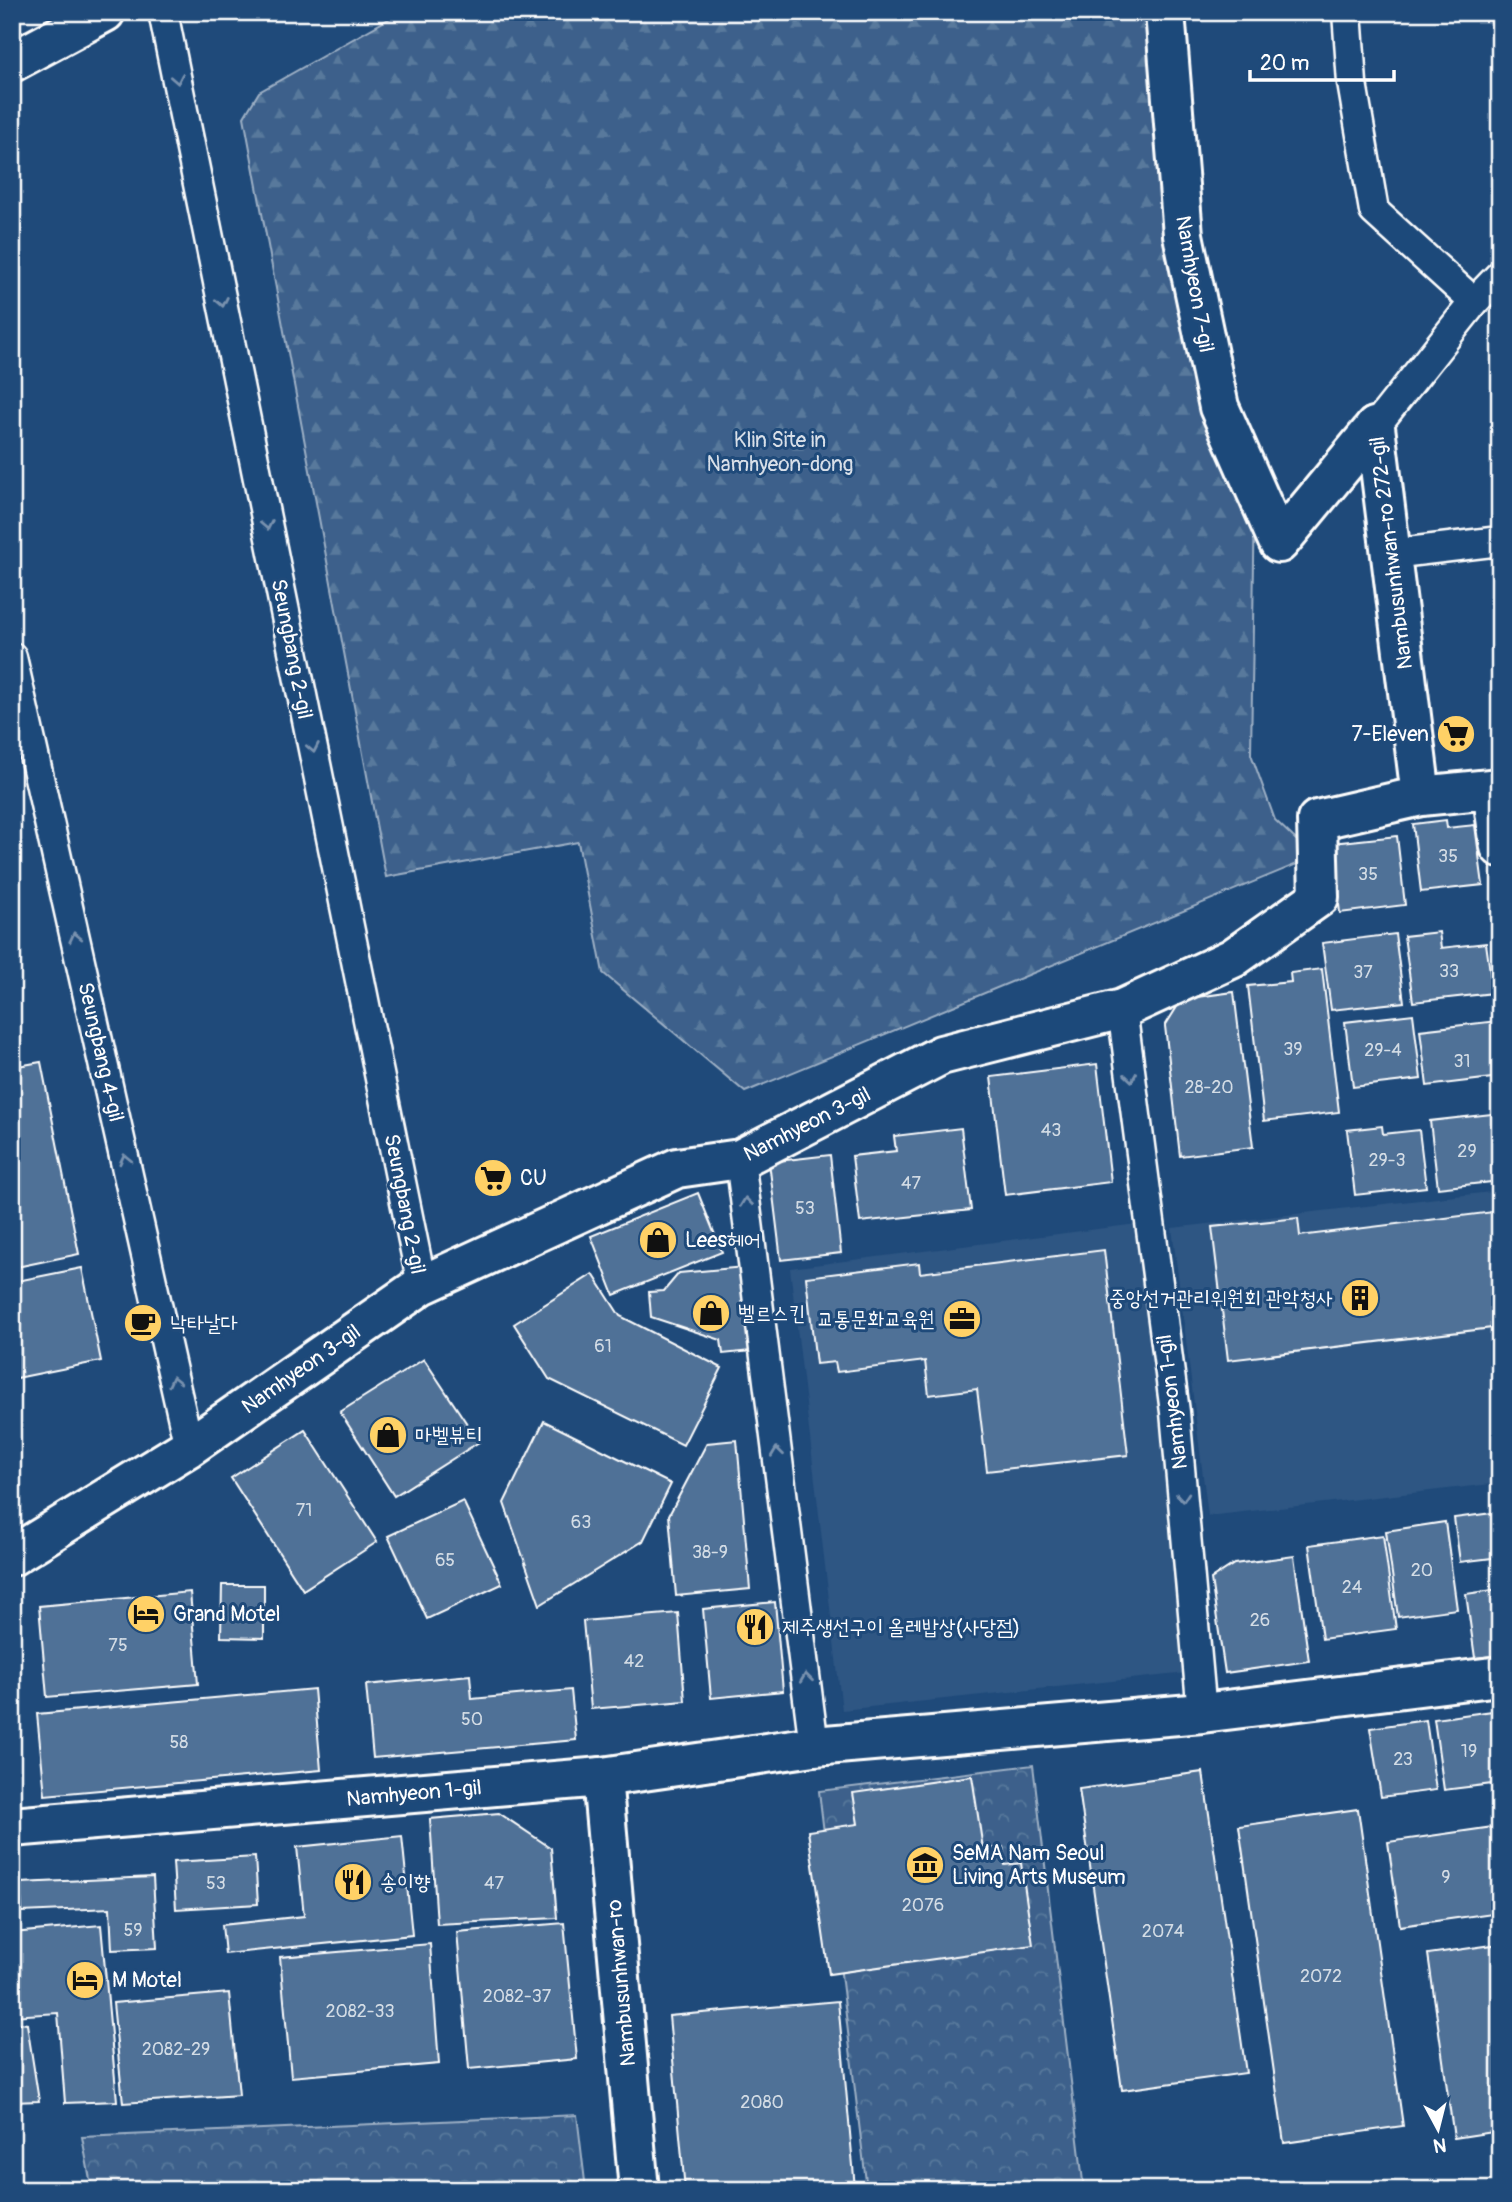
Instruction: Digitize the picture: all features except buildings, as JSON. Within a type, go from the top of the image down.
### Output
[{"type":"street","points":[[12,62],[105,12]]},
{"type":"street","name":"Namhyeon 7-gil","points":[[1165,12],[1183,235],[1219,407],[1279,543],[1375,427]]},
{"type":"street","name":"Nambusunhwan-ro 272-gil","points":[[1375,427],[1420,796]]},
{"type":"street","points":[[1496,788],[1500,847]]},
{"type":"street","name":"Namhyeon 3-gil","points":[[12,1556],[189,1447],[422,1285],[677,1168],[740,1159],[941,1055],[1122,1009],[1233,958],[1319,897],[1317,820],[1420,796],[1496,788]]},
{"type":"street","name":"Namhyeon 1-gil","points":[[12,1827],[602,1777],[814,1746],[1202,1713],[1500,1676]]},
{"type":"street","name":"Nambusunhwan-ro","points":[[602,1777],[639,2190]]},
{"type":"lane","name":"Seungbang 2-gil","points":[[163,12],[422,1285]]},
{"type":"lane","points":[[1347,12],[1352,83],[1374,211],[1474,302]]},
{"type":"lane","name":"Nambusunhwan-ro 272-gil","points":[[1375,427],[1474,302],[1500,275]]},
{"type":"lane","points":[[1391,554],[1500,541]]},
{"type":"lane","name":"Seungbang 4-gil","points":[[12,657],[189,1447]]},
{"type":"lane","name":"Namhyeon 1-gil","points":[[1122,1009],[1175,1412],[1202,1713]]},
{"type":"lane","points":[[740,1159],[814,1746]]},
{"type":"shaded area","points":[[1500,1191],[1500,1483],[1208,1516],[1172,1228]]},
{"type":"shaded area","points":[[1137,1224],[1196,1672],[842,1710],[790,1268]]},
{"type":"green space","name":"Klin Site in Namhyeon-dong","points":[[401,12],[1165,12],[1173,229],[1255,497],[1251,754],[1275,820],[1314,857],[745,1092],[603,973],[578,842],[386,877],[244,117],[259,92]]},
{"type":"green space","points":[[1033,1765],[1084,2190],[867,2190],[819,1791]]},
{"type":"green space","points":[[577,2115],[586,2190],[92,2190],[82,2137]]},
{"type":"place","name":"7-Eleven","points":[[1456,734]]},
{"type":"place","name":"CU","points":[[493,1178]]},
{"type":"place","name":"Lees헤어","points":[[658,1240]]},
{"type":"place","name":"중앙선거관리위원회 관악청사","points":[[1360,1298]]},
{"type":"place","name":"벨르스킨","points":[[711,1313]]},
{"type":"place","name":"교통문화교육원","points":[[962,1319]]},
{"type":"place","name":"낙타날다","points":[[143,1323]]},
{"type":"place","name":"마벨뷰티","points":[[388,1435]]},
{"type":"place","name":"Grand Motel","points":[[146,1614]]},
{"type":"place","name":"제주생선구이 올레밥상(사당점)","points":[[755,1627]]},
{"type":"place","name":"SeMA Nam Seoul Living Arts Museum","points":[[925,1865]]},
{"type":"place","name":"송이향","points":[[353,1882]]},
{"type":"place","name":"M Motel","points":[[85,1980]]}]
